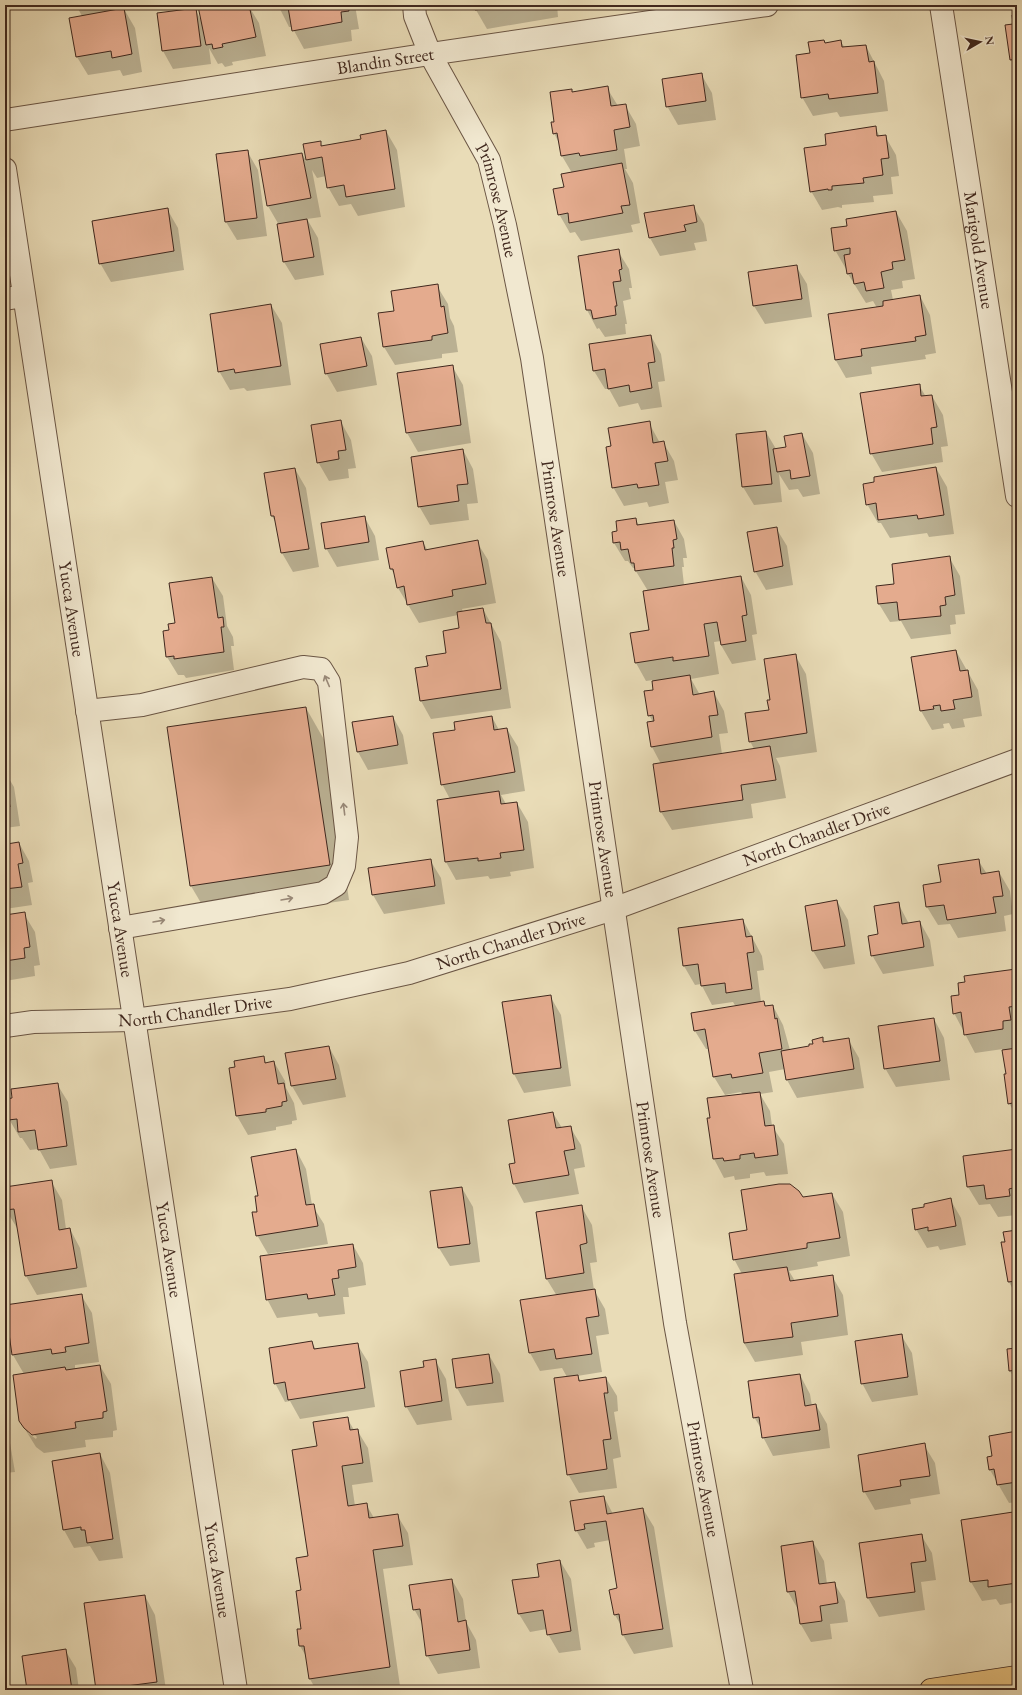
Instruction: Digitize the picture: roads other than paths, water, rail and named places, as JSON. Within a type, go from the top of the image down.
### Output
[{"type":"main road","points":[[931,1690],[1017,1677]]},
{"type":"street","name":"Primrose Avenue","points":[[414,5],[415,16],[430,54],[489,160],[505,225],[532,358],[675,1323],[742,1690]]},
{"type":"street","name":"Blandin Street","points":[[5,120],[430,54],[767,5]]},
{"type":"street","name":"Marigold Avenue","points":[[941,5],[1017,496]]},
{"type":"street","name":"Yucca Avenue","points":[[5,169],[15,298],[87,711],[236,1690]]},
{"type":"street","points":[[87,711],[142,704],[303,668],[321,670],[329,682],[348,837],[344,866],[336,885],[323,893],[120,928]]},
{"type":"street","name":"North Chandler Drive","points":[[5,1026],[33,1022],[134,1020],[290,999],[409,973],[614,909],[1017,760]]}]
